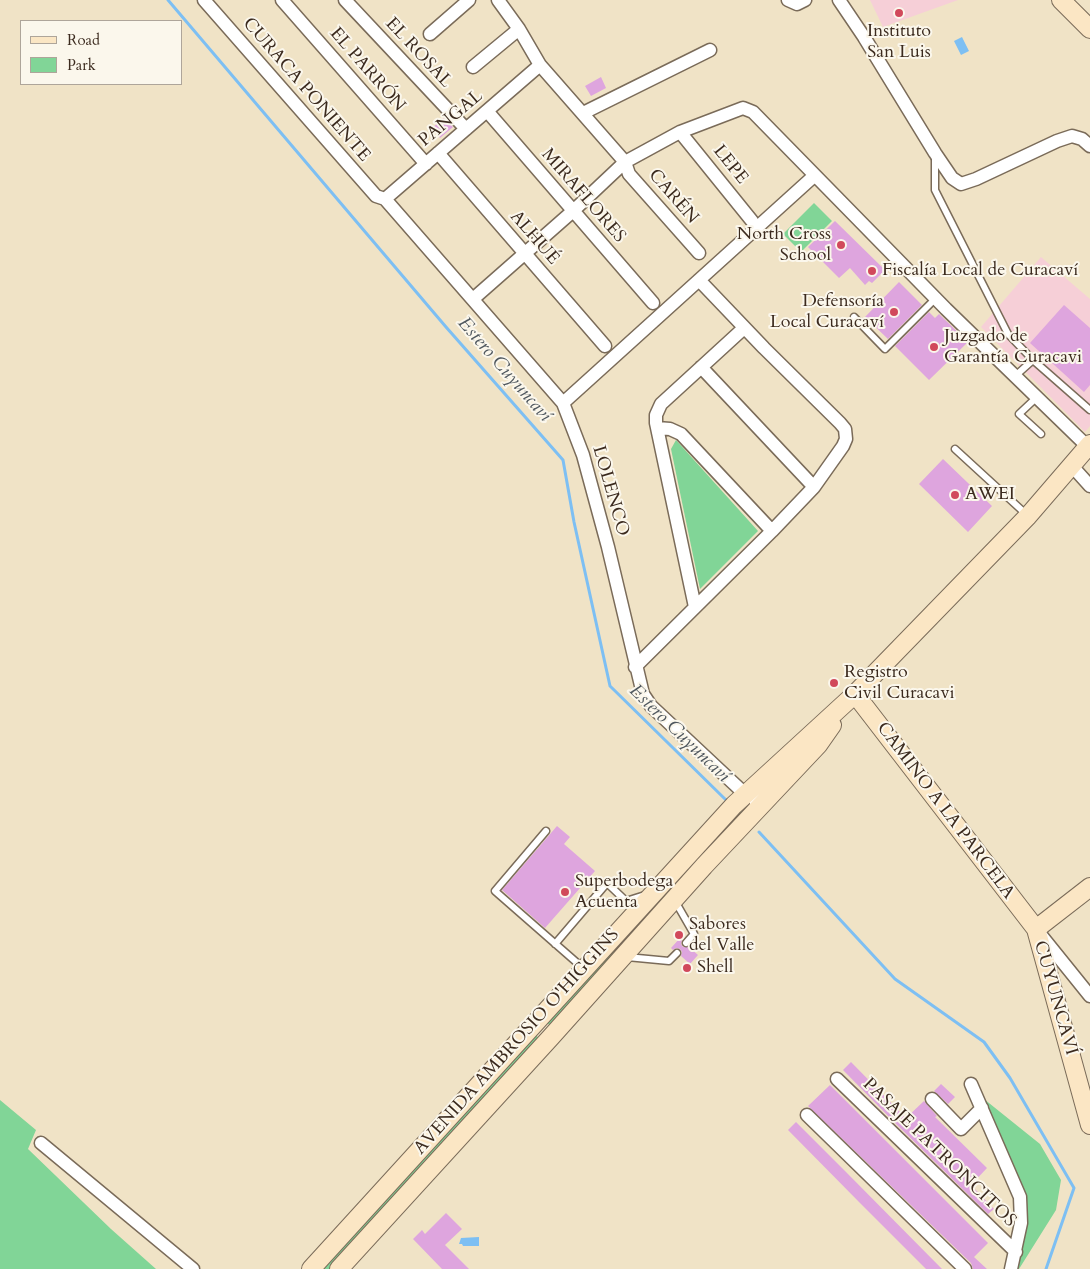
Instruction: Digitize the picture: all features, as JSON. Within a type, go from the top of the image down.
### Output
[{"type":"main road","points":[[1061,0],[1090,29]]},
{"type":"main road","name":"AVENIDA AMBROSIO O'HIGGINS","points":[[311,1269],[653,892],[745,794],[855,694],[1028,516],[1089,446]]},
{"type":"main road","name":"AVENIDA AMBROSIO O'HIGGINS","points":[[345,1266],[757,808],[818,745],[855,694]]},
{"type":"main road","name":"CAMINO A LA PARCELA","points":[[855,694],[1036,929]]},
{"type":"main road","points":[[1036,929],[1090,886]]},
{"type":"main road","name":"CUYUNCAVÍ","points":[[1036,929],[1090,1125]]},
{"type":"main road","points":[[536,1021],[540,1034],[552,1037]]},
{"type":"main road","points":[[400,1171],[410,1172],[415,1178],[416,1185]]},
{"type":"street","name":"CURACA PONIENTE","points":[[204,0],[376,196],[385,199]]},
{"type":"street","name":"EL PARRÓN","points":[[282,0],[426,164]]},
{"type":"street","name":"EL ROSAL","points":[[345,0],[466,129]]},
{"type":"street","points":[[430,34],[470,0]]},
{"type":"street","name":"CARÉN","points":[[498,0],[519,29],[540,65],[625,162],[629,174],[698,253]]},
{"type":"street","points":[[788,0],[797,4],[805,0]]},
{"type":"street","points":[[839,0],[864,37],[935,153],[952,178],[961,184],[976,180],[1057,141],[1072,136],[1082,139],[1090,146]]},
{"type":"street","points":[[473,67],[519,29]]},
{"type":"street","points":[[583,113],[710,50]]},
{"type":"street","name":"PANGAL","points":[[385,199],[540,65]]},
{"type":"street","points":[[473,299],[573,211],[625,162],[680,132],[743,108],[753,112],[1014,377],[1089,446]]},
{"type":"street","name":"MIRAFLORES","points":[[487,111],[653,303]]},
{"type":"street","name":"LEPE","points":[[680,132],[752,221]]},
{"type":"street","name":"ALHUÉ","points":[[438,153],[605,346]]},
{"type":"street","points":[[562,403],[814,176]]},
{"type":"street","name":"LOLENCO","points":[[385,199],[562,403],[583,455],[646,701],[745,794],[755,798],[757,808]]},
{"type":"street","points":[[636,667],[814,487],[846,439],[845,429],[699,280]]},
{"type":"street","points":[[695,607],[657,428],[656,415],[659,407],[744,328]]},
{"type":"street","points":[[701,367],[814,487]]},
{"type":"street","points":[[657,428],[670,429],[680,434],[772,531]]},
{"type":"street","points":[[1072,466],[1090,486]]},
{"type":"street","points":[[1036,929],[1090,996]]},
{"type":"street","name":"PASAJE PATRONCITOS","points":[[837,1079],[1016,1252]]},
{"type":"street","points":[[971,1084],[1020,1197],[1021,1223],[1011,1269]]},
{"type":"street","points":[[932,1099],[960,1129],[982,1108]]},
{"type":"street","points":[[807,1115],[965,1269]]},
{"type":"street","points":[[41,1143],[193,1269]]},
{"type":"lane","points":[[935,153],[935,190],[1008,334],[1033,360],[1090,410]]},
{"type":"lane","points":[[854,318],[885,349],[936,298]]},
{"type":"lane","points":[[1014,377],[1033,360]]},
{"type":"lane","points":[[1036,398],[1019,414],[1041,434]]},
{"type":"lane","points":[[955,449],[1028,516]]},
{"type":"lane","points":[[546,831],[495,891],[584,969]]},
{"type":"lane","points":[[555,944],[606,883],[626,901],[653,892]]},
{"type":"lane","points":[[674,900],[694,934],[686,943]]},
{"type":"lane","points":[[624,956],[669,961],[677,953]]},
{"type":"shaded area","name":"Instituto San Luis","points":[[870,0],[958,0],[883,27]]},
{"type":"shaded area","points":[[1041,257],[1090,299],[1090,426],[1085,432],[981,327]]},
{"type":"green space","points":[[814,203],[832,221],[801,252],[783,234]]},
{"type":"green space","points":[[676,440],[758,531],[700,589],[671,449]]},
{"type":"green space","points":[[773,780],[706,857],[699,851],[744,804]]},
{"type":"green space","points":[[692,862],[697,866],[552,1026],[548,1024],[548,1020]]},
{"type":"green space","points":[[531,1031],[540,1039],[329,1269],[318,1269]]},
{"type":"green space","points":[[974,1091],[1040,1144],[1061,1180],[1056,1210],[1019,1269],[1011,1269],[1020,1197]]},
{"type":"green space","points":[[0,1100],[36,1130],[28,1149],[111,1229],[156,1269],[0,1269]]},
{"type":"water","points":[[962,37],[969,51],[961,55],[954,41]]},
{"type":"water","points":[[479,1237],[479,1246],[463,1246],[459,1244],[461,1238]]},
{"type":"building","points":[[601,77],[606,88],[591,96],[585,86]]},
{"type":"building","points":[[444,118],[453,127],[440,138],[432,128]]},
{"type":"building","points":[[835,221],[885,270],[872,283],[869,281],[865,285],[850,268],[839,278],[808,247]]},
{"type":"building","name":"Defensoría Local Curacaví","points":[[899,282],[922,305],[888,339],[865,317]]},
{"type":"building","points":[[1064,305],[1090,328],[1090,385],[1084,392],[1030,343]]},
{"type":"building","name":"Juzgado de Garantía Curacavi","points":[[929,312],[935,318],[939,314],[968,342],[929,380],[895,346]]},
{"type":"building","name":"AWEI","points":[[943,459],[992,506],[968,532],[919,484]]},
{"type":"building","points":[[557,826],[570,837],[564,844],[595,871],[545,928],[502,890]]},
{"type":"building","points":[[680,938],[683,947],[689,947],[698,955],[690,964],[681,956],[682,952],[680,949],[676,948],[673,950],[671,948]]},
{"type":"building","points":[[851,1062],[906,1118],[924,1101],[937,1116],[935,1117],[987,1168],[971,1185],[994,1209],[988,1214],[843,1070]]},
{"type":"building","points":[[941,1084],[955,1097],[948,1104],[934,1091]]},
{"type":"building","points":[[830,1085],[988,1243],[974,1257],[987,1269],[973,1269],[971,1263],[808,1106]]},
{"type":"building","points":[[796,1122],[942,1269],[926,1269],[859,1202],[788,1130]]},
{"type":"building","points":[[446,1213],[462,1229],[445,1245],[469,1269],[442,1269],[413,1239],[422,1230],[425,1234]]},
{"type":"waterway","name":"Estero Cuyuncaví","points":[[168,0],[446,327],[563,460],[574,522],[610,686],[726,800]]},
{"type":"waterway","name":"Estero Cuyuncaví","points":[[759,832],[895,979],[984,1042],[1010,1078],[1074,1188],[1046,1269]]},
{"type":"place","name":"Instituto San Luis","points":[[899,13]]},
{"type":"place","name":"North Cross School","points":[[841,245]]},
{"type":"place","name":"Fiscalía Local de Curacaví","points":[[872,271]]},
{"type":"place","name":"Defensoría Local Curacaví","points":[[894,312]]},
{"type":"place","name":"Juzgado de Garantía Curacavi","points":[[934,347]]},
{"type":"place","name":"AWEI","points":[[955,495]]},
{"type":"place","name":"Registro Civil Curacavi","points":[[834,683]]},
{"type":"place","name":"Superbodega Acuenta","points":[[565,892]]},
{"type":"place","name":"Sabores del Valle","points":[[679,935]]},
{"type":"place","name":"Shell","points":[[687,968]]}]
